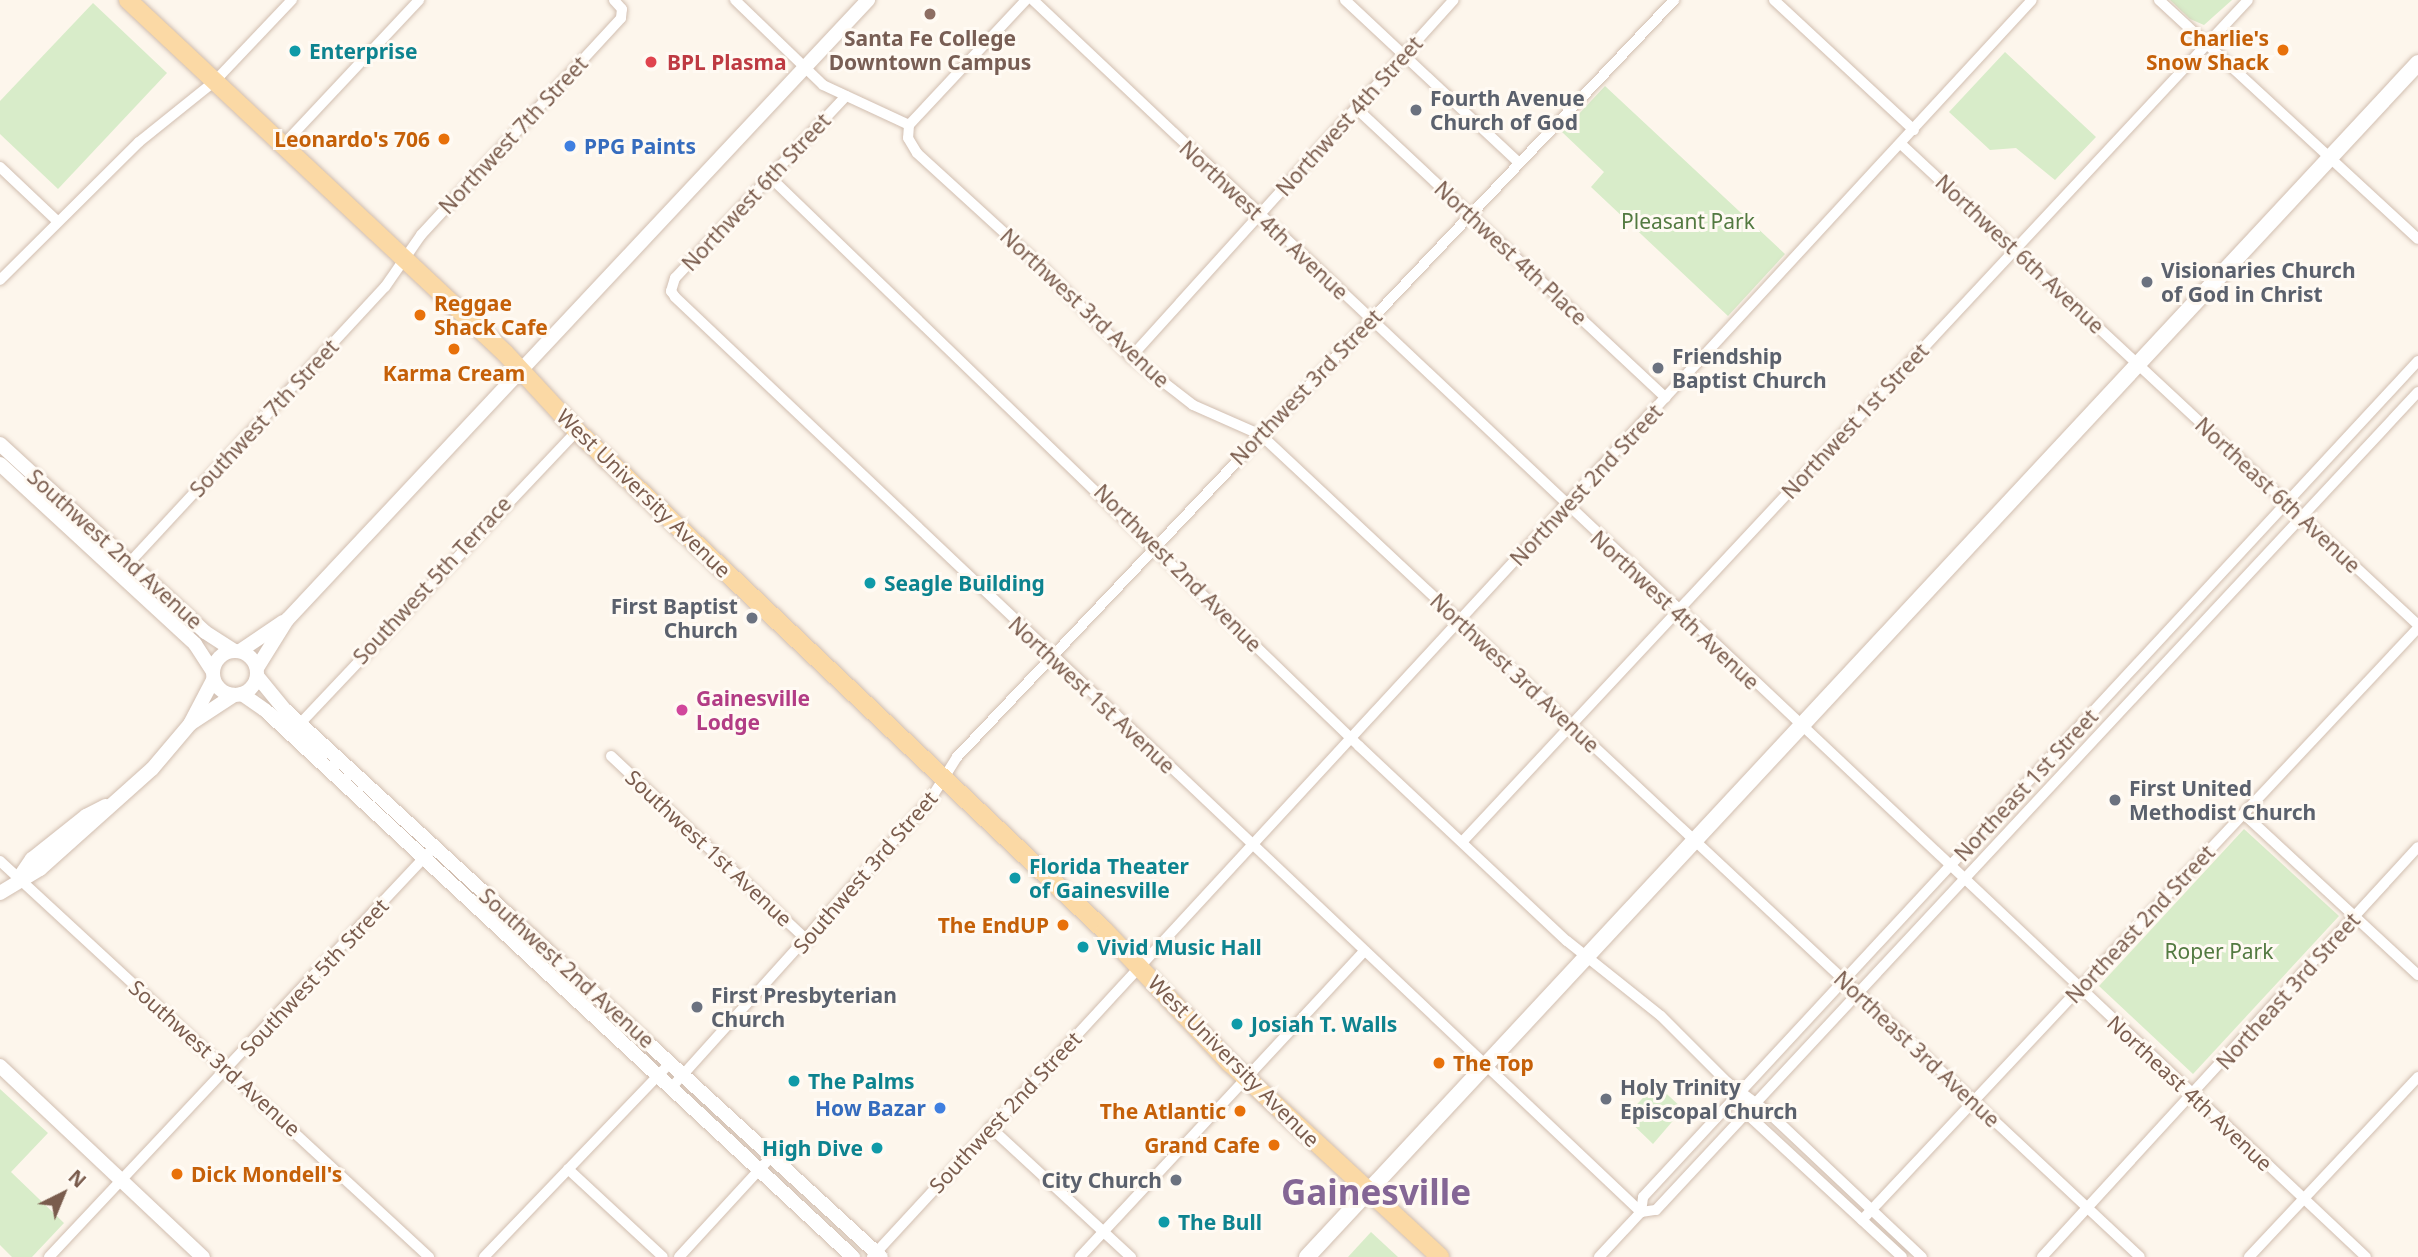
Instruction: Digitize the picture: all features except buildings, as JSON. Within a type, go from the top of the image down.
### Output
[{"type":"main road","name":"West University Avenue","points":[[128,0],[521,370],[577,430],[1140,969],[1245,1077],[1440,1257]]},
{"type":"main road","points":[[1307,1257],[2418,63]]},
{"type":"street","points":[[0,280],[57,220],[139,142],[215,81],[292,0]]},
{"type":"street","points":[[283,145],[419,0]]},
{"type":"street","name":"Northwest 7th Street","points":[[404,258],[623,13],[614,0]]},
{"type":"street","points":[[734,0],[824,85],[909,125],[1026,0]]},
{"type":"street","points":[[190,724],[238,695],[257,672],[288,620],[868,0]]},
{"type":"street","name":"Northwest 4th Avenue","points":[[1032,0],[1800,728]]},
{"type":"street","points":[[1345,0],[1519,163]]},
{"type":"street","name":"Northwest 4th Street","points":[[1131,356],[1454,0]]},
{"type":"street","name":"Northwest 3rd Street","points":[[944,779],[957,757],[1155,544],[1674,0]]},
{"type":"street","points":[[1774,0],[1914,130]]},
{"type":"street","name":"Northwest 2nd Street","points":[[1140,969],[1350,737],[2032,0]]},
{"type":"street","points":[[2159,0],[2418,239]]},
{"type":"street","name":"Northwest 1st Street","points":[[1463,841],[2248,0]]},
{"type":"street","name":"Northwest 6th Street","points":[[671,291],[675,278],[846,96]]},
{"type":"street","name":"Northwest 4th Place","points":[[1356,108],[1666,398]]},
{"type":"street","name":"Northwest 3rd Avenue","points":[[909,125],[908,138],[917,153],[1042,267],[1131,356],[1193,405],[1261,435],[1693,842]]},
{"type":"street","name":"Northwest 6th Avenue","points":[[1901,144],[2139,364]]},
{"type":"street","points":[[0,167],[57,220]]},
{"type":"street","name":"Northwest 2nd Avenue","points":[[770,177],[1155,544],[1350,737],[1587,957],[1661,1016],[1740,1094]]},
{"type":"street","name":"Southwest 7th Street","points":[[124,568],[385,287],[404,258]]},
{"type":"street","name":"Northwest 1st Avenue","points":[[671,291],[1051,657],[1641,1212]]},
{"type":"street","name":"Northeast 1st Street","points":[[1599,1257],[1641,1212],[1643,1197],[2418,361]]},
{"type":"street","name":"Northeast 6th Avenue","points":[[2139,364],[2418,627]]},
{"type":"street","name":"Northeast 1st Street","points":[[1641,1212],[1656,1210],[2418,392]]},
{"type":"street","points":[[2377,405],[2392,419]]},
{"type":"street","name":"Southwest 5th Terrace","points":[[295,729],[577,430]]},
{"type":"street","name":"Southwest 2nd Avenue","points":[[0,444],[7,469],[205,632],[237,650]]},
{"type":"street","name":"Southwest 2nd Avenue","points":[[124,568],[195,644],[213,675]]},
{"type":"street","points":[[0,893],[19,878],[43,850],[86,816],[113,803],[152,769],[190,724],[221,655],[237,650],[288,620]]},
{"type":"street","points":[[2180,620],[2194,632]]},
{"type":"street","name":"Northeast 2nd Street","points":[[1862,1220],[2418,627]]},
{"type":"street","points":[[237,650],[257,672]]},
{"type":"street","name":"Southwest 2nd Avenue","points":[[257,672],[295,729]]},
{"type":"street","points":[[213,675],[221,691],[238,695]]},
{"type":"street","name":"Southwest 2nd Avenue","points":[[238,695],[295,729],[429,853],[537,964],[853,1257]]},
{"type":"street","name":"Northeast 4th Avenue","points":[[1800,728],[2366,1257]]},
{"type":"street","name":"Southwest 1st Avenue","points":[[611,756],[808,941]]},
{"type":"street","points":[[2042,768],[2056,781]]},
{"type":"street","name":"Southwest 3rd Street","points":[[671,1088],[808,941],[944,779]]},
{"type":"street","points":[[2244,814],[2418,975]]},
{"type":"street","name":"Northeast 3rd Avenue","points":[[1693,842],[2140,1257]]},
{"type":"street","name":"Northeast 3rd Street","points":[[2042,1257],[2418,847]]},
{"type":"street","name":"Southwest 2nd Avenue","points":[[429,853],[548,951],[772,1156],[876,1256]]},
{"type":"street","name":"Southwest 5th Street","points":[[48,1257],[429,853]]},
{"type":"street","name":"Southwest 3rd Avenue","points":[[0,861],[429,1257]]},
{"type":"street","points":[[537,964],[548,951]]},
{"type":"street","points":[[1080,1257],[1363,952]]},
{"type":"street","name":"Southwest 2nd Street","points":[[876,1256],[1056,1054],[1140,969]]},
{"type":"street","points":[[484,1257],[670,1063]]},
{"type":"street","points":[[0,1066],[203,1257]]},
{"type":"street","points":[[2249,1257],[2418,1077]]},
{"type":"street","points":[[1740,1094],[1756,1102],[1922,1257]]},
{"type":"street","points":[[1740,1094],[1746,1113],[1902,1257]]},
{"type":"street","points":[[990,1127],[1131,1257]]},
{"type":"street","points":[[679,1257],[772,1156]]},
{"type":"street","points":[[568,1169],[663,1257]]},
{"type":"green space","points":[[2170,0],[2232,0],[2204,25],[2190,19]]},
{"type":"green space","points":[[93,3],[167,73],[58,189],[0,134],[0,101]]},
{"type":"green space","points":[[2005,52],[2096,137],[2055,180],[2016,148],[1990,150],[1949,112]]},
{"type":"green space","name":"Pleasant Park","points":[[1605,86],[1785,254],[1728,316],[1591,187],[1604,172],[1562,132]]},
{"type":"green space","name":"Roper Park","points":[[2244,829],[2339,916],[2193,1074],[2099,986]]},
{"type":"green space","points":[[1656,1084],[1683,1109],[1653,1144],[1625,1117]]},
{"type":"green space","points":[[0,1089],[48,1133],[11,1172],[64,1223],[32,1257],[12,1257],[0,1245]]},
{"type":"green space","points":[[1371,1232],[1398,1257],[1348,1257]]},
{"type":"place","name":"Santa Fe College Downtown Campus","points":[[930,14]]},
{"type":"place","name":"Charlie's Snow Shack","points":[[2283,50]]},
{"type":"place","name":"Enterprise","points":[[295,51]]},
{"type":"place","name":"BPL Plasma","points":[[651,62]]},
{"type":"place","name":"Fourth Avenue Church of God","points":[[1416,110]]},
{"type":"place","name":"Leonardo's 706","points":[[444,139]]},
{"type":"place","name":"PPG Paints","points":[[570,146]]},
{"type":"place","name":"Visionaries Church of God in Christ","points":[[2147,282]]},
{"type":"place","name":"Reggae Shack Cafe","points":[[420,315]]},
{"type":"place","name":"Karma Cream","points":[[454,349]]},
{"type":"place","name":"Friendship Baptist Church","points":[[1658,368]]},
{"type":"place","name":"Seagle Building","points":[[870,583]]},
{"type":"place","name":"First Baptist Church","points":[[752,618]]},
{"type":"place","name":"Gainesville Lodge","points":[[682,710]]},
{"type":"place","name":"First United Methodist Church","points":[[2115,800]]},
{"type":"place","name":"Florida Theater of Gainesville","points":[[1015,878]]},
{"type":"place","name":"The EndUP","points":[[1063,925]]},
{"type":"place","name":"Vivid Music Hall","points":[[1083,947]]},
{"type":"place","name":"First Presbyterian Church","points":[[697,1007]]},
{"type":"place","name":"Josiah T. Walls","points":[[1237,1024]]},
{"type":"place","name":"The Top","points":[[1439,1063]]},
{"type":"place","name":"The Palms","points":[[794,1081]]},
{"type":"place","name":"Holy Trinity Episcopal Church","points":[[1606,1099]]},
{"type":"place","name":"How Bazar","points":[[940,1108]]},
{"type":"place","name":"The Atlantic","points":[[1240,1111]]},
{"type":"place","name":"Grand Cafe","points":[[1274,1145]]},
{"type":"place","name":"High Dive","points":[[877,1148]]},
{"type":"place","name":"Dick Mondell's","points":[[177,1174]]},
{"type":"place","name":"City Church","points":[[1176,1180]]},
{"type":"place","name":"The Bull","points":[[1164,1222]]},
{"type":"district","name":"Gainesville","points":[[1376,1192]]}]
